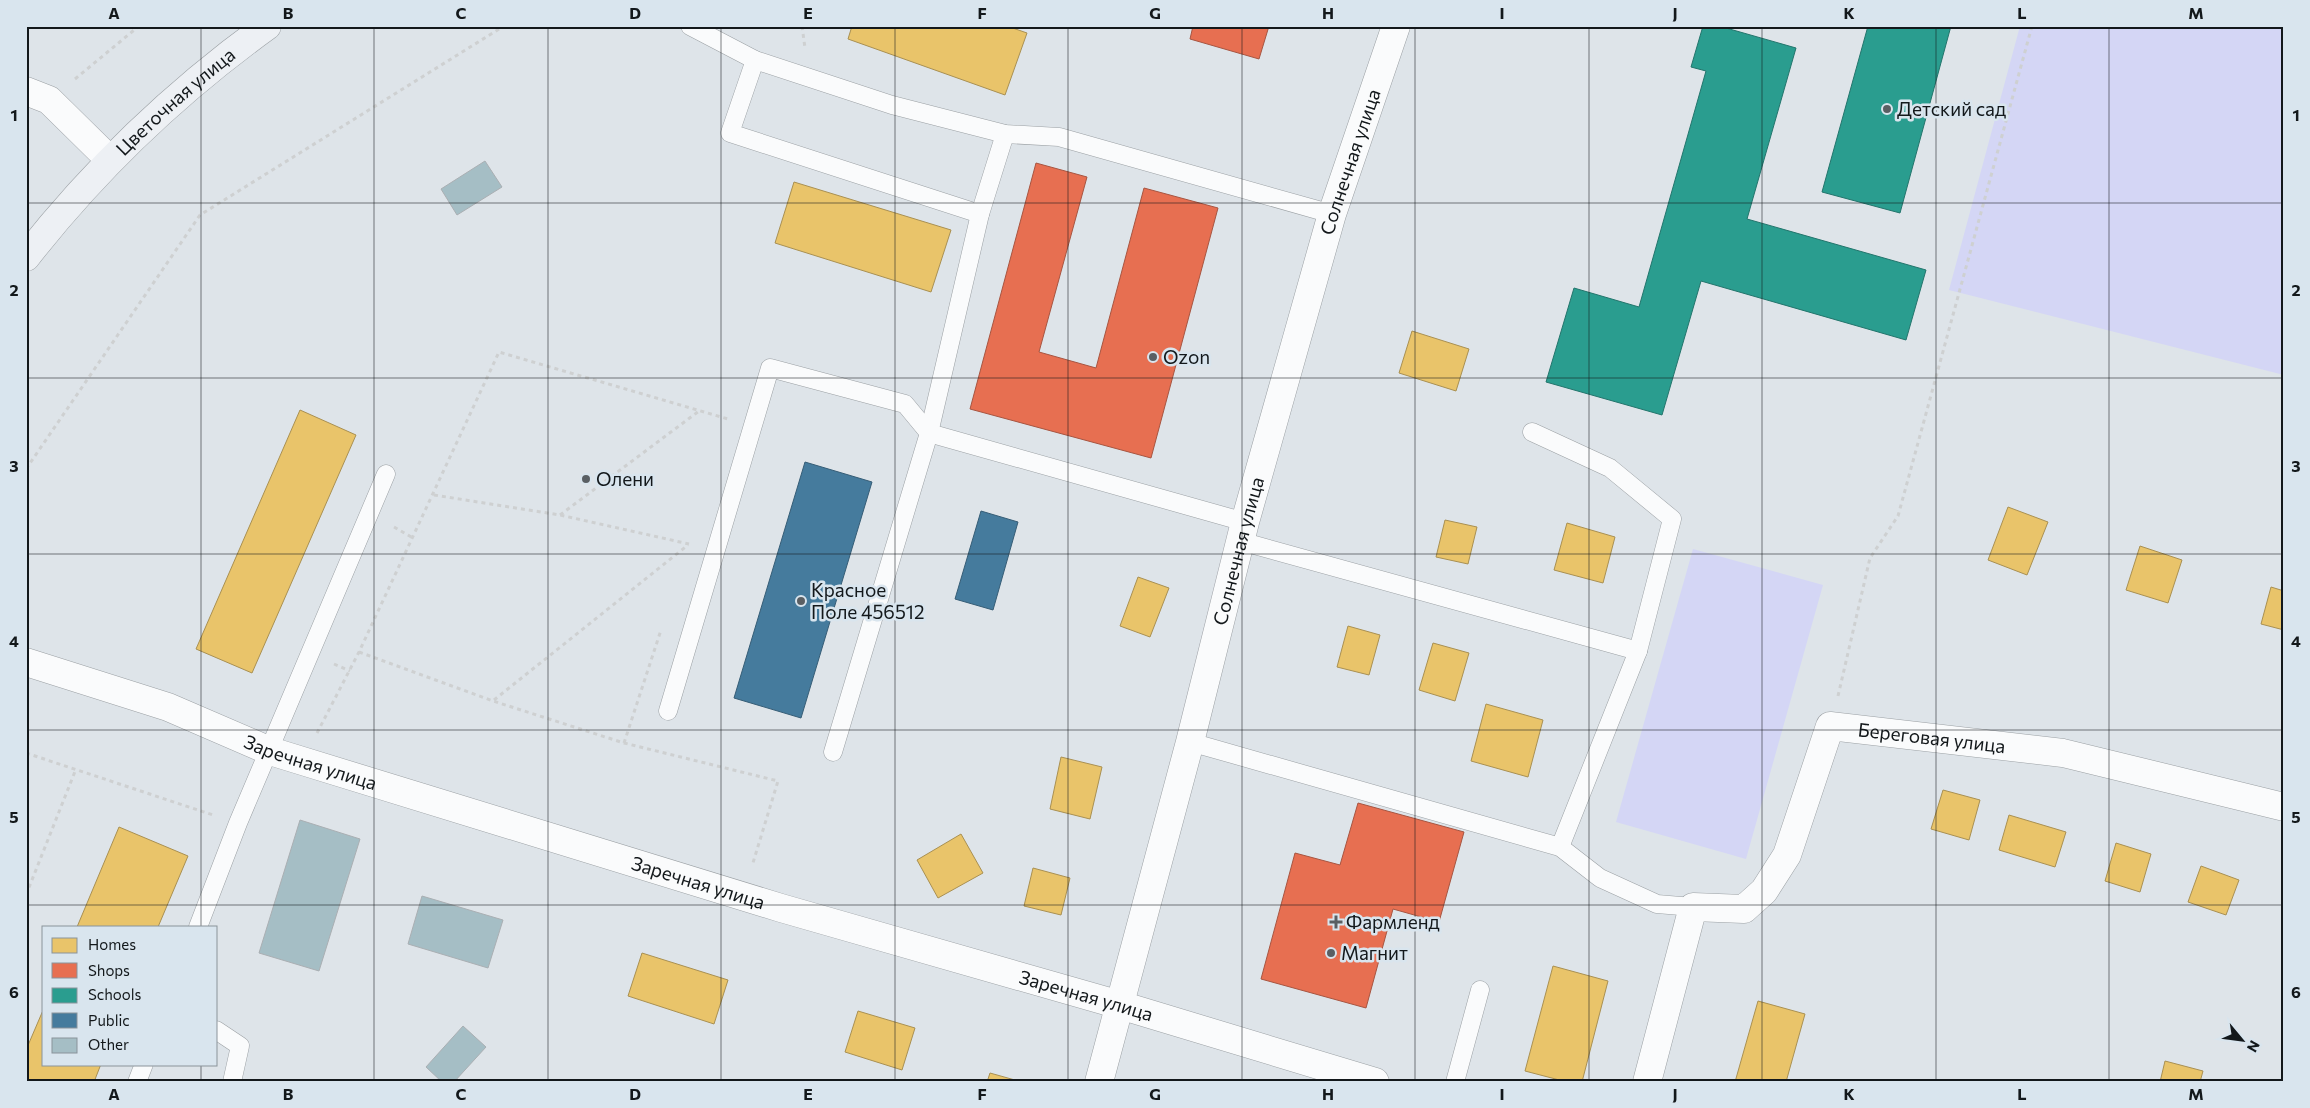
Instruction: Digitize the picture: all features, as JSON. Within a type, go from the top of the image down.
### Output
[{"type":"main road","name":"Цветочная улица","points":[[26,257],[60,214],[110,160],[216,63],[267,26]]},
{"type":"street","name":"Солнечная улица","points":[[1099,1082],[1190,742],[1242,531],[1332,214],[1396,26]]},
{"type":"street","name":"Цветочная улица","points":[[38,96],[110,160]]},
{"type":"street","name":"Заречная улица","points":[[26,662],[168,707],[270,751],[781,908],[1120,1005],[1375,1082]]},
{"type":"street","name":"Береговая улица","points":[[1830,726],[2064,753],[2284,807]]},
{"type":"street","points":[[1647,1082],[1693,908],[1744,909],[1764,891],[1787,855],[1830,726]]},
{"type":"lane","points":[[690,26],[755,60],[892,105],[1005,134],[1059,137],[1332,214]]},
{"type":"lane","points":[[755,60],[730,133],[980,214]]},
{"type":"lane","points":[[833,752],[929,433],[980,214],[1005,134]]},
{"type":"lane","points":[[668,711],[770,368],[905,404],[929,433],[1242,531],[1638,651]]},
{"type":"lane","points":[[1532,432],[1610,468],[1672,519],[1638,651],[1560,847]]},
{"type":"lane","points":[[198,926],[238,823],[386,474]]},
{"type":"lane","points":[[1190,742],[1560,847],[1600,878],[1657,904],[1693,908]]},
{"type":"lane","points":[[1455,1082],[1480,990]]},
{"type":"lane","points":[[218,1031],[240,1046],[232,1082]]},
{"type":"lane","points":[[138,1082],[143,1066]]},
{"type":"path","points":[[38,96],[139,26]]},
{"type":"path","points":[[26,469],[200,214],[504,26]]},
{"type":"path","points":[[1830,726],[1870,558],[1898,516],[2032,26]]},
{"type":"path","points":[[324,739],[315,736],[359,652],[434,495],[499,352],[730,420],[727,429]]},
{"type":"path","points":[[560,516],[700,411]]},
{"type":"path","points":[[434,495],[560,516],[689,544]]},
{"type":"path","points":[[686,554],[692,535]]},
{"type":"path","points":[[493,701],[689,544]]},
{"type":"path","points":[[624,743],[661,629]]},
{"type":"path","points":[[359,652],[493,701],[624,743],[778,781],[751,870]]},
{"type":"path","points":[[26,753],[238,823]]},
{"type":"path","points":[[26,895],[76,769]]},
{"type":"shaded area","points":[[2020,26],[2284,26],[2284,375],[1949,290]]},
{"type":"shaded area","points":[[1693,549],[1823,585],[1746,859],[1616,822]]},
{"type":"building: Homes","points":[[852,26],[1007,26],[1027,33],[1005,95],[848,39]]},
{"type":"building: Homes","points":[[794,182],[951,230],[931,292],[775,243]]},
{"type":"building: Homes","points":[[1412,331],[1469,349],[1456,391],[1399,373]]},
{"type":"building: Homes","points":[[300,410],[356,435],[252,673],[196,649]]},
{"type":"building: Homes","points":[[2008,507],[2048,522],[2027,575],[1988,560]]},
{"type":"building: Homes","points":[[1445,520],[1477,527],[1468,564],[1436,557]]},
{"type":"building: Homes","points":[[1567,523],[1615,537],[1603,583],[1554,570]]},
{"type":"building: Homes","points":[[2140,546],[2182,560],[2168,603],[2126,590]]},
{"type":"building: Homes","points":[[1138,577],[1169,588],[1150,637],[1120,626]]},
{"type":"building: Homes","points":[[2271,587],[2284,591],[2284,630],[2261,624]]},
{"type":"building: Homes","points":[[1348,626],[1380,635],[1369,675],[1337,667]]},
{"type":"building: Homes","points":[[1433,643],[1469,653],[1455,701],[1419,690]]},
{"type":"building: Homes","points":[[1486,704],[1543,720],[1528,777],[1471,761]]},
{"type":"building: Homes","points":[[1061,757],[1102,767],[1090,819],[1050,809]]},
{"type":"building: Homes","points":[[1943,790],[1980,800],[1969,840],[1931,829]]},
{"type":"building: Homes","points":[[2009,815],[2066,832],[2055,867],[1999,850]]},
{"type":"building: Homes","points":[[119,827],[188,856],[158,926],[77,926]]},
{"type":"building: Homes","points":[[961,834],[983,873],[938,898],[917,860]]},
{"type":"building: Homes","points":[[2116,843],[2151,854],[2140,892],[2105,881]]},
{"type":"building: Homes","points":[[2201,866],[2239,880],[2226,915],[2188,902]]},
{"type":"building: Homes","points":[[1033,868],[1070,878],[1061,915],[1024,906]]},
{"type":"building: Homes","points":[[642,953],[728,980],[714,1024],[628,996]]},
{"type":"building: Homes","points":[[1553,966],[1608,981],[1582,1082],[1567,1082],[1525,1071]]},
{"type":"building: Homes","points":[[1758,1001],[1805,1014],[1786,1082],[1735,1082]]},
{"type":"building: Homes","points":[[858,1011],[915,1028],[902,1070],[845,1052]]},
{"type":"building: Homes","points":[[42,1013],[42,1066],[100,1066],[94,1082],[26,1082],[26,1050]]},
{"type":"building: Homes","points":[[2165,1061],[2203,1071],[2200,1082],[2160,1082]]},
{"type":"building: Homes","points":[[990,1073],[1022,1082],[987,1082]]},
{"type":"building: Shops","points":[[1193,26],[1269,26],[1259,59],[1190,39]]},
{"type":"building: Shops","points":[[1036,163],[1087,177],[1039,352],[1096,368],[1144,188],[1218,208],[1151,458],[970,409]]},
{"type":"building: Shops","points":[[1358,803],[1464,832],[1439,922],[1393,909],[1366,1008],[1261,979],[1295,853],[1340,865]]},
{"type":"building: Schools","points":[[1703,26],[1719,26],[1796,48],[1747,219],[1926,270],[1906,340],[1701,281],[1662,415],[1546,382],[1574,288],[1639,307],[1706,71],[1691,67]]},
{"type":"building: Schools","name":"Детский сад","points":[[1868,26],[1951,26],[1900,213],[1822,192]]},
{"type":"building: Public","points":[[805,462],[872,482],[801,718],[734,698]]},
{"type":"building: Public","points":[[981,511],[1018,522],[993,610],[955,599]]},
{"type":"building: Other","points":[[485,161],[502,187],[457,215],[441,189]]},
{"type":"building: Other","points":[[300,820],[360,839],[319,971],[259,953]]},
{"type":"building: Other","points":[[422,896],[503,920],[488,968],[408,944]]},
{"type":"building: Other","points":[[463,1026],[486,1047],[454,1082],[442,1082],[426,1067]]},
{"type":"place","name":"Детский сад","points":[[1887,109]]},
{"type":"place","name":"Ozon","points":[[1153,357]]},
{"type":"place","name":"Олени","points":[[586,479]]},
{"type":"place","name":"Красное Поле 456512","points":[[801,601]]},
{"type":"place","name":"Фармленд","points":[[1336,922]]},
{"type":"place","name":"Магнит","points":[[1331,953]]}]
